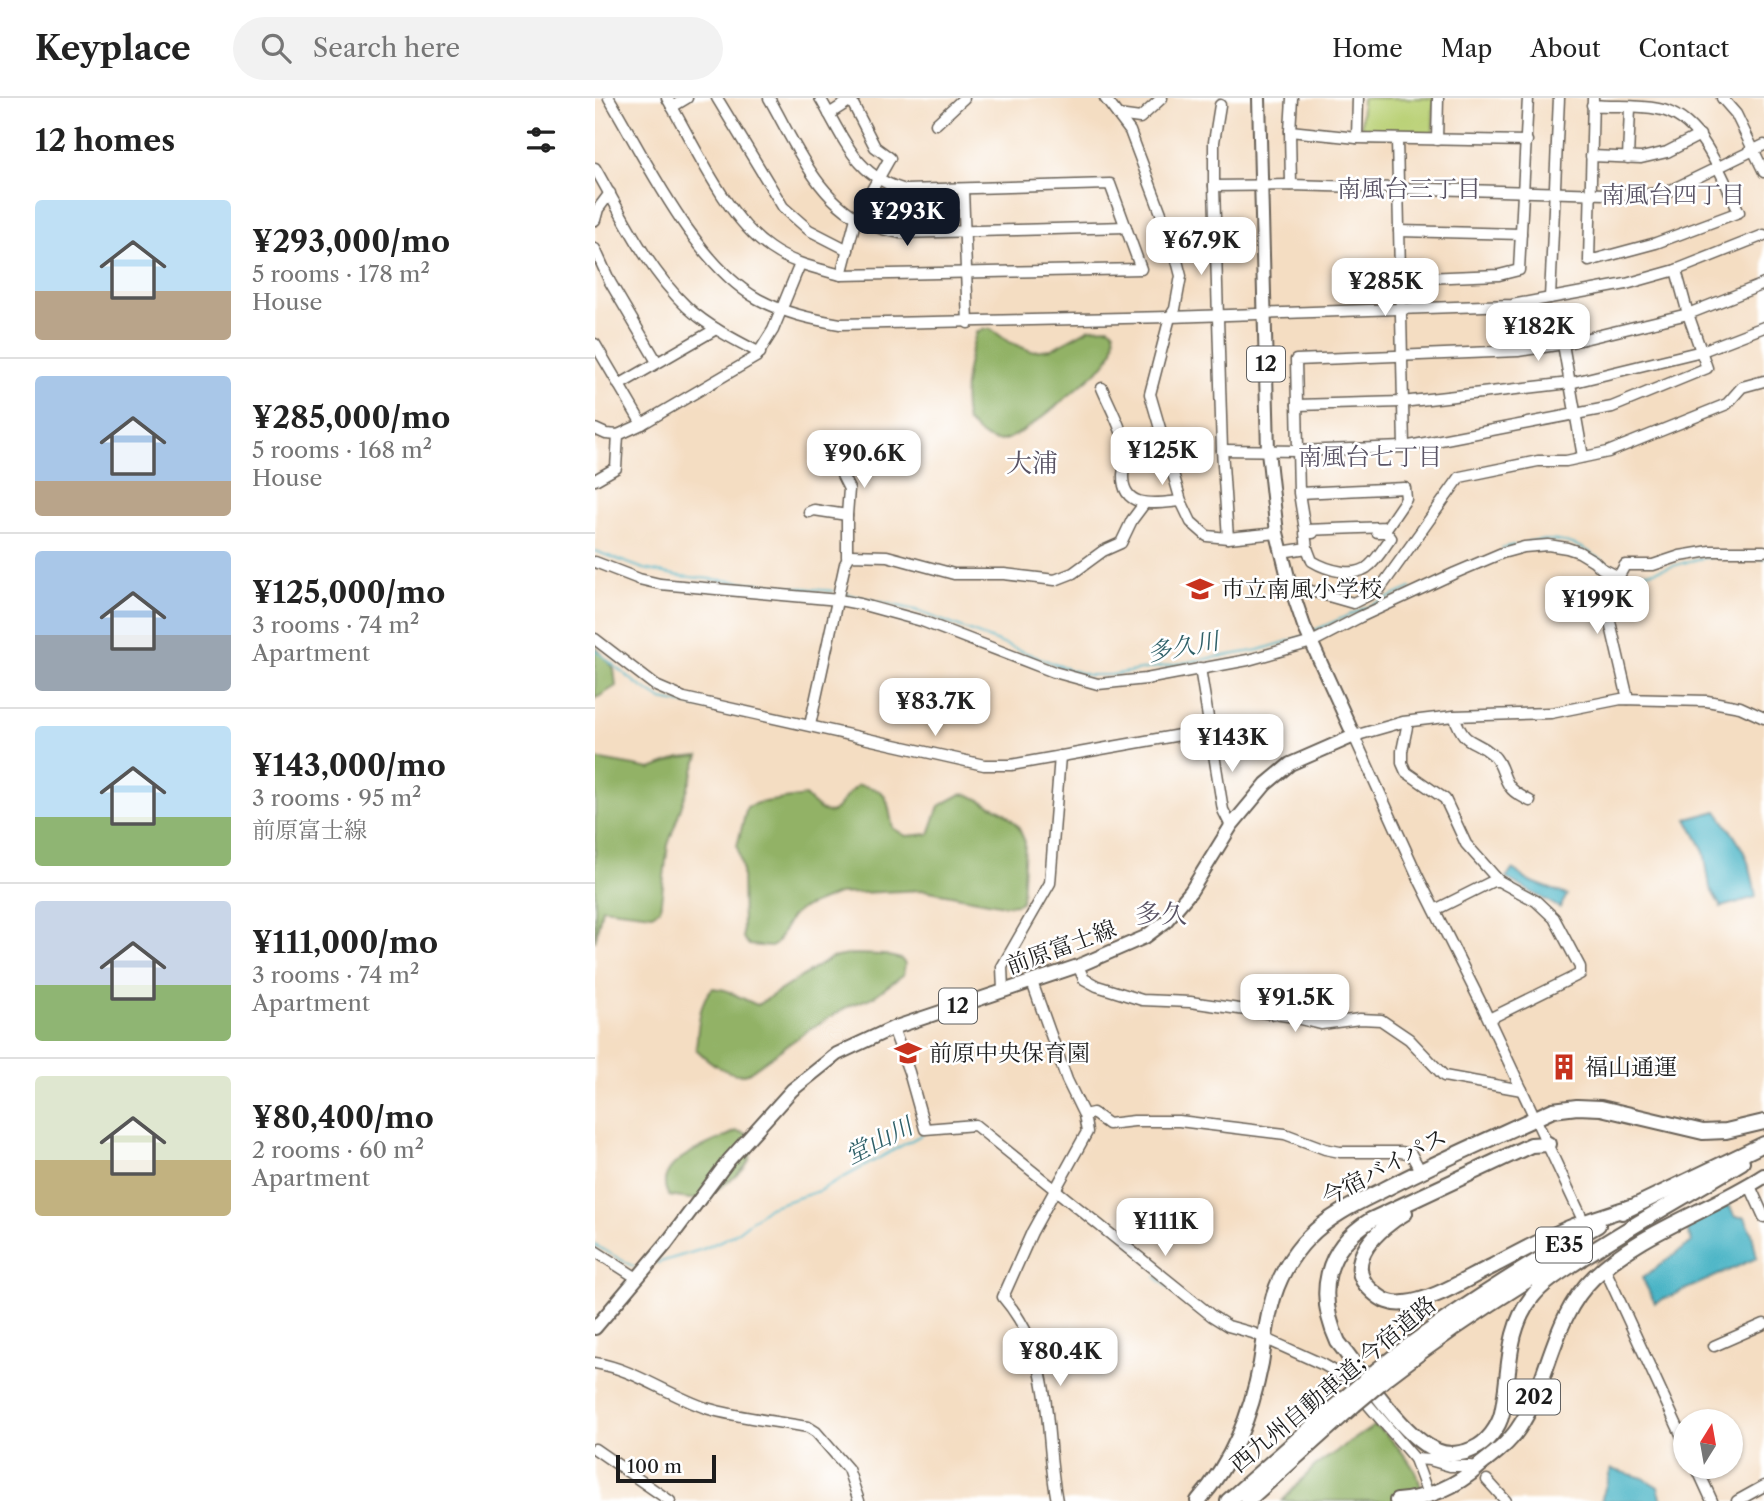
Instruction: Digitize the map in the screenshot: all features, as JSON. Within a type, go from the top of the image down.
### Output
[{"type":"highway","name":"今宿バイパス","points":[[1198,1501],[1219,1475],[1238,1442],[1255,1387],[1272,1303],[1280,1280],[1309,1237],[1343,1211],[1420,1170],[1553,1110],[1601,1108],[1703,1132],[1726,1131],[1764,1122]]},
{"type":"highway","points":[[1548,1144],[1531,1145],[1371,1220],[1348,1238],[1337,1252],[1329,1270],[1325,1284],[1327,1312],[1338,1342],[1407,1430],[1439,1452],[1453,1454],[1477,1448],[1495,1430],[1507,1390],[1507,1361],[1511,1337],[1519,1316],[1534,1294],[1613,1237],[1742,1162]]},
{"type":"highway","points":[[1548,1144],[1380,1228],[1367,1244],[1360,1262],[1361,1276],[1367,1287],[1382,1300],[1392,1303],[1420,1301],[1571,1227],[1630,1207]]},
{"type":"highway","name":"西九州自動車道;今宿道路","points":[[1229,1501],[1381,1375],[1428,1331],[1480,1295],[1630,1207],[1764,1144]]},
{"type":"highway","name":"西九州自動車道;今宿道路","points":[[1381,1375],[1528,1279],[1634,1219],[1764,1153]]},
{"type":"highway","name":"202","points":[[1397,1501],[1428,1494],[1469,1476],[1518,1430],[1532,1402],[1563,1321],[1582,1291],[1604,1267],[1632,1248],[1764,1177]]},
{"type":"highway","name":"西九州自動車道;今宿道路","points":[[1247,1501],[1351,1400]]},
{"type":"main road","name":"12","points":[[1259,98],[1268,451],[1277,533],[1304,626],[1354,736]]},
{"type":"main road","name":"前原富士線","points":[[595,1328],[729,1160],[792,1090],[837,1054],[893,1028],[1078,966],[1145,937],[1165,922],[1191,891],[1231,826],[1266,784],[1290,765],[1354,736]]},
{"type":"street","points":[[609,98],[679,215],[705,253],[722,271],[746,290],[781,309],[808,319],[840,324],[1264,315],[1512,305],[1626,284],[1676,270],[1764,235]]},
{"type":"street","points":[[687,98],[669,102],[719,189],[744,225],[770,248],[800,264],[841,275],[1141,269],[1114,182],[906,190],[887,186],[860,164],[820,98]]},
{"type":"street","points":[[717,98],[783,207],[809,230],[848,250]]},
{"type":"street","points":[[769,98],[821,188],[856,218],[874,227],[900,233],[1126,227]]},
{"type":"street","points":[[936,124],[964,98]]},
{"type":"street","points":[[1105,98],[1130,131],[1139,172],[1173,245],[1181,276],[1175,309],[1170,317],[1150,394],[1181,501],[1191,522],[1207,536],[1229,538],[1277,533]]},
{"type":"street","points":[[1118,115],[1140,118],[1162,98]]},
{"type":"street","points":[[1291,185],[1292,98]]},
{"type":"street","points":[[1357,138],[1358,98]]},
{"type":"street","points":[[1437,140],[1438,98]]},
{"type":"street","points":[[1400,279],[1464,278],[1519,270],[1528,98]]},
{"type":"street","points":[[1550,298],[1559,98]]},
{"type":"street","points":[[1722,98],[1736,114],[1764,172]]},
{"type":"street","points":[[829,114],[852,99],[875,146],[890,158],[856,218],[841,275]]},
{"type":"street","points":[[1593,102],[1659,109],[1685,119],[1700,135],[1739,212],[1656,243],[1589,261],[1593,102]]},
{"type":"street","points":[[1220,104],[1214,142],[1215,243],[1222,450],[1229,538]]},
{"type":"street","points":[[1628,158],[1630,108]]},
{"type":"street","points":[[1290,131],[1397,140],[1527,141]]},
{"type":"street","points":[[1591,156],[1641,158],[1667,152],[1700,135]]},
{"type":"street","points":[[1397,140],[1404,447]]},
{"type":"street","points":[[1214,186],[1291,185],[1642,195],[1667,192],[1764,145]]},
{"type":"street","points":[[595,168],[648,260],[686,306],[716,330],[760,354]]},
{"type":"street","points":[[963,188],[968,323]]},
{"type":"street","points":[[595,220],[598,209],[610,193]]},
{"type":"street","points":[[1399,231],[1521,234]]},
{"type":"street","points":[[1173,245],[1215,243]]},
{"type":"street","points":[[595,249],[610,282],[657,362]]},
{"type":"street","points":[[595,429],[618,435],[642,424],[760,354],[800,264]]},
{"type":"street","points":[[1222,450],[1298,452],[1404,447],[1612,407],[1707,368],[1676,270]]},
{"type":"street","points":[[1299,493],[1405,488],[1406,499],[1387,527],[1305,530],[1299,493],[1296,360],[1518,351],[1563,344],[1688,314],[1764,284]]},
{"type":"street","points":[[1297,405],[1402,402],[1570,383],[1702,351],[1764,327]]},
{"type":"street","points":[[619,385],[716,330]]},
{"type":"street","points":[[595,344],[642,424]]},
{"type":"street","points":[[1563,344],[1583,457]]},
{"type":"street","points":[[1290,585],[1353,603],[1368,597],[1379,590],[1460,477],[1538,461],[1566,461],[1608,452],[1727,404],[1742,387],[1764,381]]},
{"type":"street","points":[[1103,388],[1126,450],[1125,486],[1131,497],[1145,504],[1181,501]]},
{"type":"street","points":[[595,480],[616,468],[618,435]]},
{"type":"street","points":[[810,725],[847,557],[849,489],[842,475]]},
{"type":"street","points":[[847,557],[855,554],[887,556],[954,574],[1004,574],[1055,580],[1073,573],[1103,551],[1121,543],[1132,520],[1145,504]]},
{"type":"street","points":[[809,512],[814,510],[847,515]]},
{"type":"street","points":[[1386,532],[1391,538],[1368,568],[1354,573],[1319,565],[1312,561],[1307,548],[1305,533],[1386,532]]},
{"type":"street","points":[[595,562],[617,572],[660,584],[839,599],[922,621],[1079,681],[1114,684],[1248,660],[1312,642],[1361,614],[1478,562],[1524,547],[1548,545],[1579,552],[1601,568],[1620,571],[1710,551],[1764,551]]},
{"type":"street","points":[[1281,552],[1307,548]]},
{"type":"street","points":[[1620,571],[1608,596],[1608,613],[1628,699]]},
{"type":"street","points":[[1361,614],[1368,597]]},
{"type":"street","points":[[595,639],[656,686],[684,698],[984,765],[1011,765],[1208,730]]},
{"type":"street","points":[[1200,668],[1223,810],[1231,826]]},
{"type":"street","points":[[1581,1216],[1354,736],[1408,722],[1454,716],[1551,713],[1628,699],[1707,701],[1740,707],[1764,718]]},
{"type":"street","points":[[1454,716],[1459,730],[1470,743],[1493,755],[1502,767],[1508,785],[1530,801]]},
{"type":"street","points":[[1408,722],[1402,751],[1402,763],[1406,772],[1445,799],[1467,844],[1499,881],[1536,901],[1555,918],[1580,971],[1577,977],[1489,1019]]},
{"type":"street","points":[[1003,990],[1003,967],[1050,883],[1060,756]]},
{"type":"street","points":[[1435,910],[1499,881]]},
{"type":"street","points":[[1078,966],[1084,979],[1097,986],[1142,1000],[1191,1002],[1288,1016],[1321,1024],[1360,1019],[1381,1020],[1409,1039],[1444,1076],[1522,1090]]},
{"type":"street","points":[[1032,982],[1067,1080],[1084,1115],[1087,1132],[1032,1232],[1003,1297],[1035,1350],[1045,1387],[1051,1472],[1057,1501]]},
{"type":"street","points":[[893,1028],[925,1129],[975,1125],[1055,1193],[1212,1316],[1228,1326],[1264,1338],[1324,1365],[1350,1380],[1415,1459],[1428,1494]]},
{"type":"street","points":[[1084,1115],[1093,1112],[1108,1125],[1134,1121],[1179,1121],[1285,1134],[1340,1152],[1411,1154],[1420,1170]]},
{"type":"street","points":[[1750,1186],[1764,1217]]},
{"type":"street","points":[[595,1251],[637,1278]]},
{"type":"street","points":[[1604,1267],[1673,1417]]},
{"type":"street","points":[[1714,1346],[1764,1324]]},
{"type":"street","points":[[595,1363],[620,1368],[659,1389],[708,1408],[808,1427],[848,1469],[859,1501]]},
{"type":"street","points":[[595,1449],[670,1501]]},
{"type":"street","points":[[1415,1459],[1450,1466],[1471,1466]]},
{"type":"street","points":[[1702,1479],[1712,1501]]},
{"type":"street","points":[[1487,1480],[1506,1501]]},
{"type":"street","points":[[1737,1501],[1764,1486]]},
{"type":"green space","points":[[1362,98],[1434,98],[1433,134],[1364,135],[1361,132]]},
{"type":"green space","points":[[1109,327],[1114,331],[1114,345],[1104,365],[1037,421],[999,441],[981,435],[967,422],[965,388],[976,333],[991,329],[1009,342],[1031,351],[1052,349],[1090,328]]},
{"type":"green space","points":[[595,646],[614,669],[616,686],[595,699]]},
{"type":"green space","points":[[699,756],[668,845],[660,909],[652,914],[602,908],[595,942],[595,759],[651,769],[680,758]]},
{"type":"green space","points":[[858,785],[882,793],[888,803],[893,828],[906,836],[929,834],[939,806],[961,794],[970,795],[1004,812],[1018,826],[1025,842],[1022,901],[1004,905],[924,890],[838,894],[801,909],[791,917],[776,944],[771,947],[749,945],[743,938],[742,868],[737,846],[747,807],[805,796],[816,806],[830,812]]},
{"type":"green space","points":[[853,954],[885,955],[901,959],[905,964],[903,975],[873,997],[849,1006],[810,1029],[748,1073],[727,1071],[696,1049],[704,1000],[713,988],[725,990],[757,1005],[831,958]]},
{"type":"green space","points":[[737,1131],[748,1134],[751,1148],[750,1157],[741,1170],[725,1184],[699,1198],[669,1196],[665,1184],[668,1173],[676,1163],[687,1154]]},
{"type":"green space","points":[[1374,1426],[1393,1441],[1411,1465],[1418,1478],[1424,1501],[1282,1501],[1315,1466]]},
{"type":"water","points":[[1717,811],[1743,851],[1751,871],[1756,897],[1721,907],[1710,888],[1704,851],[1687,819]]},
{"type":"water","points":[[1513,869],[1527,880],[1567,895],[1560,908],[1506,878]]},
{"type":"water","points":[[1729,1205],[1735,1217],[1745,1217],[1752,1233],[1757,1258],[1655,1303],[1642,1278],[1692,1242],[1685,1226]]},
{"type":"water","points":[[1611,1469],[1643,1478],[1658,1487],[1662,1501],[1601,1501]]},
{"type":"waterway","name":"多久川","points":[[1526,542],[1549,540],[1574,544],[1618,568]]},
{"type":"waterway","name":"多久川","points":[[1502,548],[1514,545]]},
{"type":"waterway","name":"多久川","points":[[595,551],[644,569],[680,576],[833,591]]},
{"type":"waterway","name":"多久川","points":[[1627,571],[1654,571],[1714,557],[1764,559]]},
{"type":"waterway","name":"多久川","points":[[1313,631],[1411,588]]},
{"type":"waterway","name":"多久川","points":[[842,593],[915,610],[1088,675],[1111,675],[1259,650],[1302,637]]},
{"type":"waterway","points":[[595,650],[637,684],[662,700],[739,715]]},
{"type":"waterway","name":"堂山川","points":[[657,1263],[703,1249],[733,1235],[769,1207],[819,1191],[923,1134]]},
{"type":"waterway","name":"堂山川","points":[[595,1245],[634,1267]]},
{"type":"waterway","name":"堂山川","points":[[1156,1277],[1198,1313]]},
{"type":"tunnel","points":[[1586,1226],[1604,1267]]},
{"type":"place","name":"市立南風小学校","points":[[1200,589]]},
{"type":"place","name":"前原中央保育園","points":[[908,1053]]},
{"type":"place","name":"福山通運","points":[[1564,1067]]},
{"type":"district","name":"南風台三丁目","points":[[1409,189]]},
{"type":"district","name":"南風台四丁目","points":[[1673,195]]},
{"type":"district","name":"南風台七丁目","points":[[1370,457]]},
{"type":"district","name":"大浦","points":[[1032,463]]},
{"type":"district","name":"多久","points":[[1161,914]]}]
